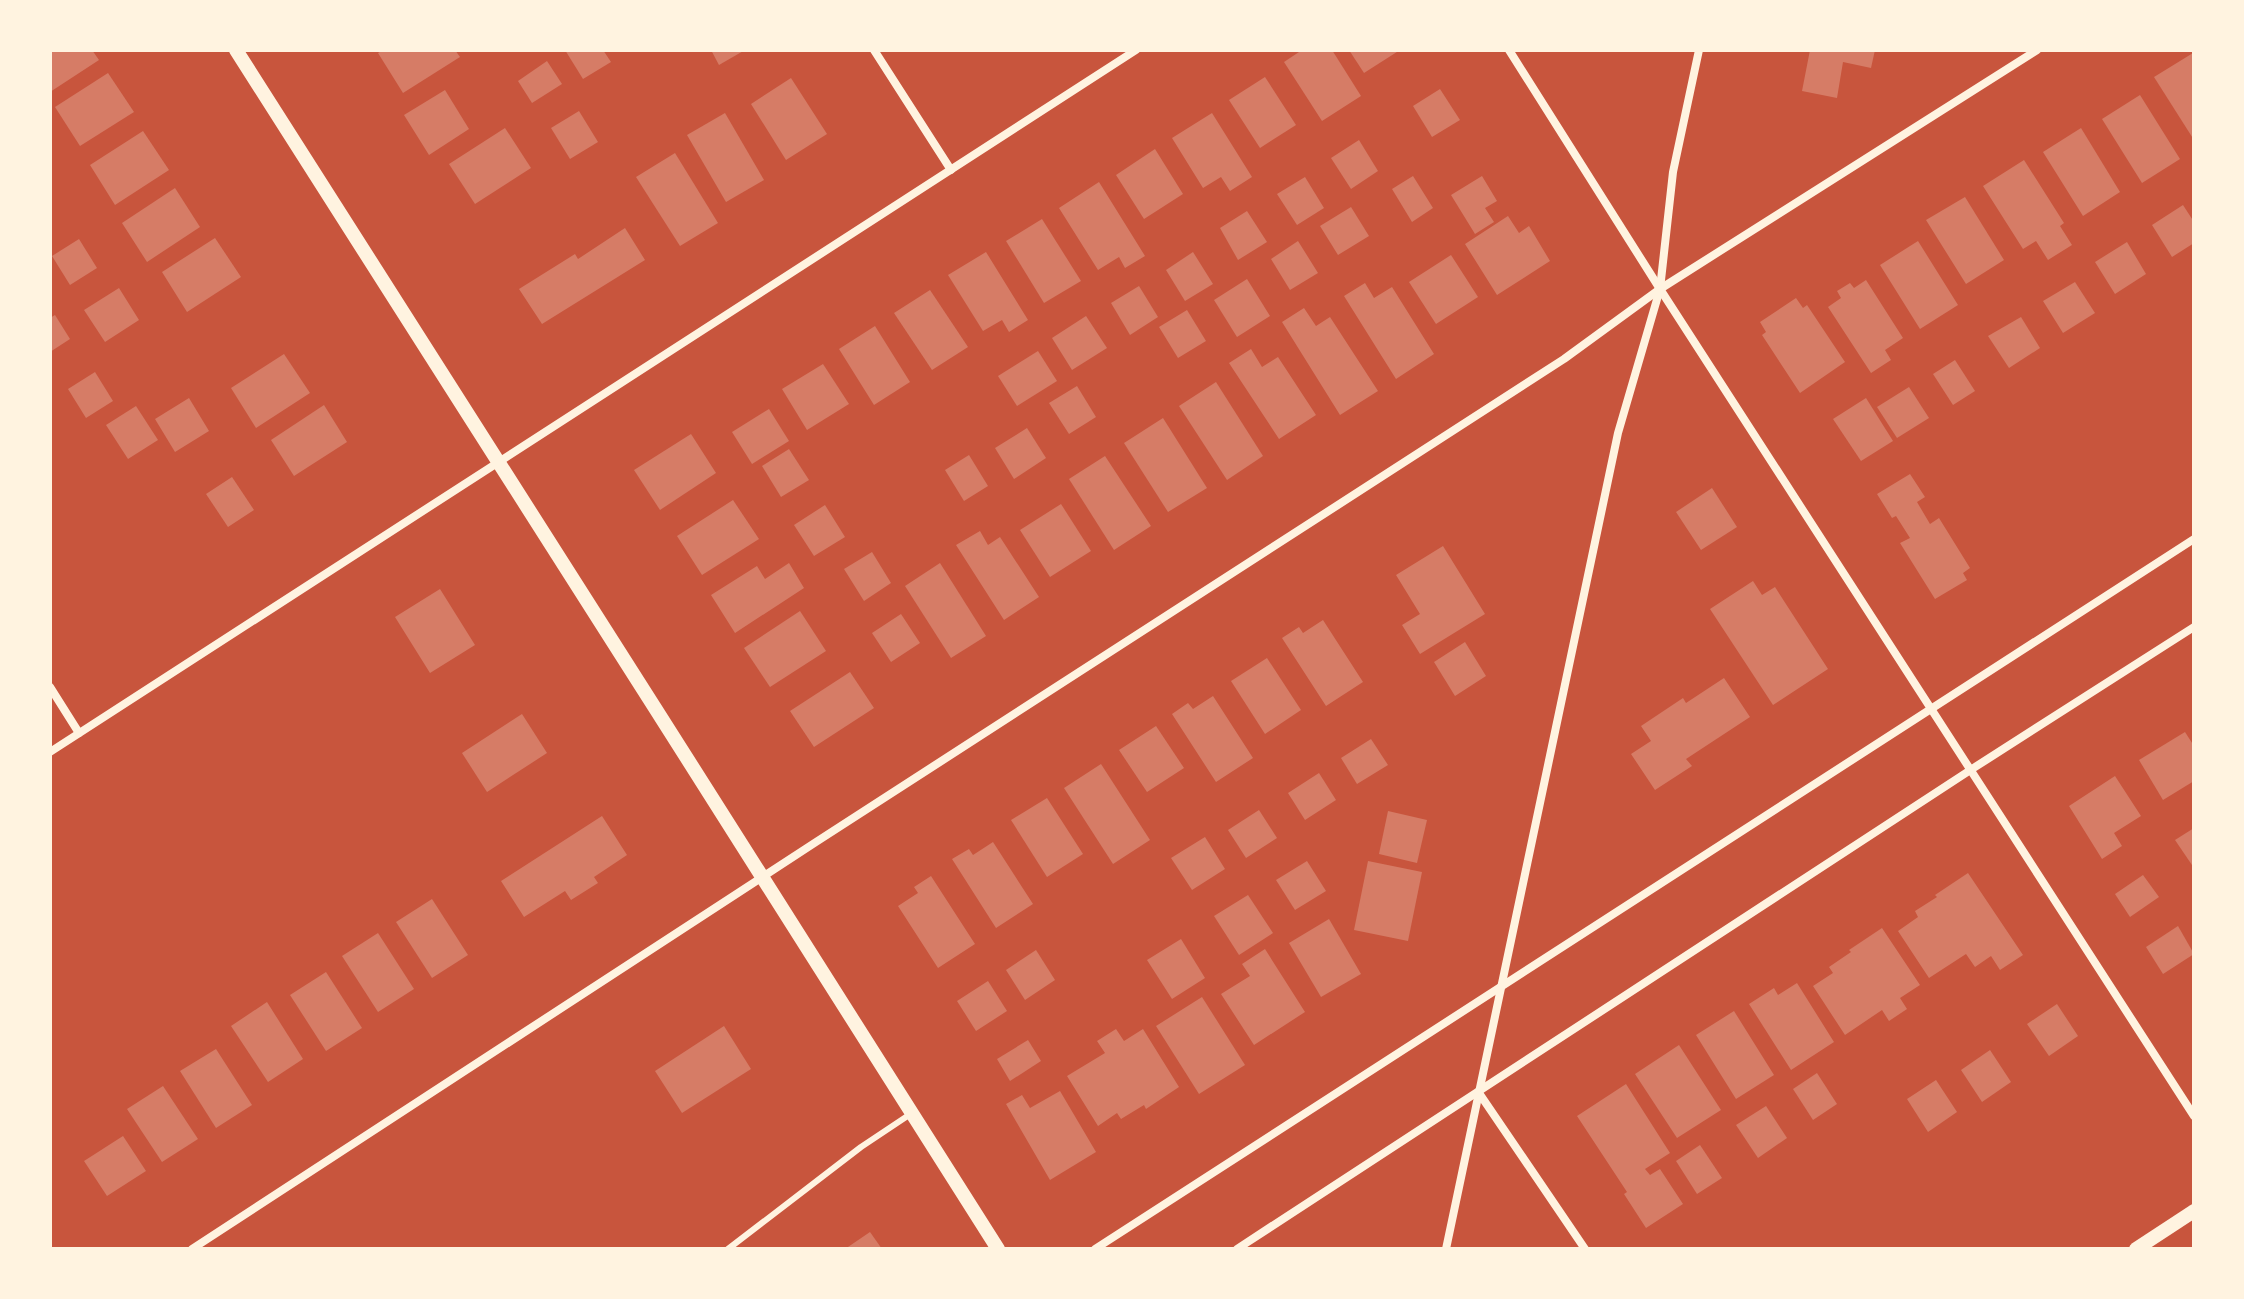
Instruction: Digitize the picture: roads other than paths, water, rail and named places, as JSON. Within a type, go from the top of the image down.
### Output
[{"type":"street","points":[[236,50],[998,1249]]},
{"type":"street","points":[[874,50],[951,170]]},
{"type":"street","points":[[50,752],[1136,50]]},
{"type":"street","points":[[1509,50],[2194,1116]]},
{"type":"street","points":[[1446,1249],[1618,433],[1660,289],[1673,172],[1699,50]]},
{"type":"street","points":[[192,1249],[761,877],[1564,359],[1660,289],[2037,50]]},
{"type":"street","points":[[1095,1249],[2194,539]]},
{"type":"street","points":[[1237,1249],[2194,627]]},
{"type":"street","points":[[50,687],[79,733]]},
{"type":"street","points":[[1479,1093],[1585,1249]]},
{"type":"street","points":[[2136,1249],[2194,1211]]},
{"type":"lane","points":[[728,1249],[861,1147],[912,1113]]}]
